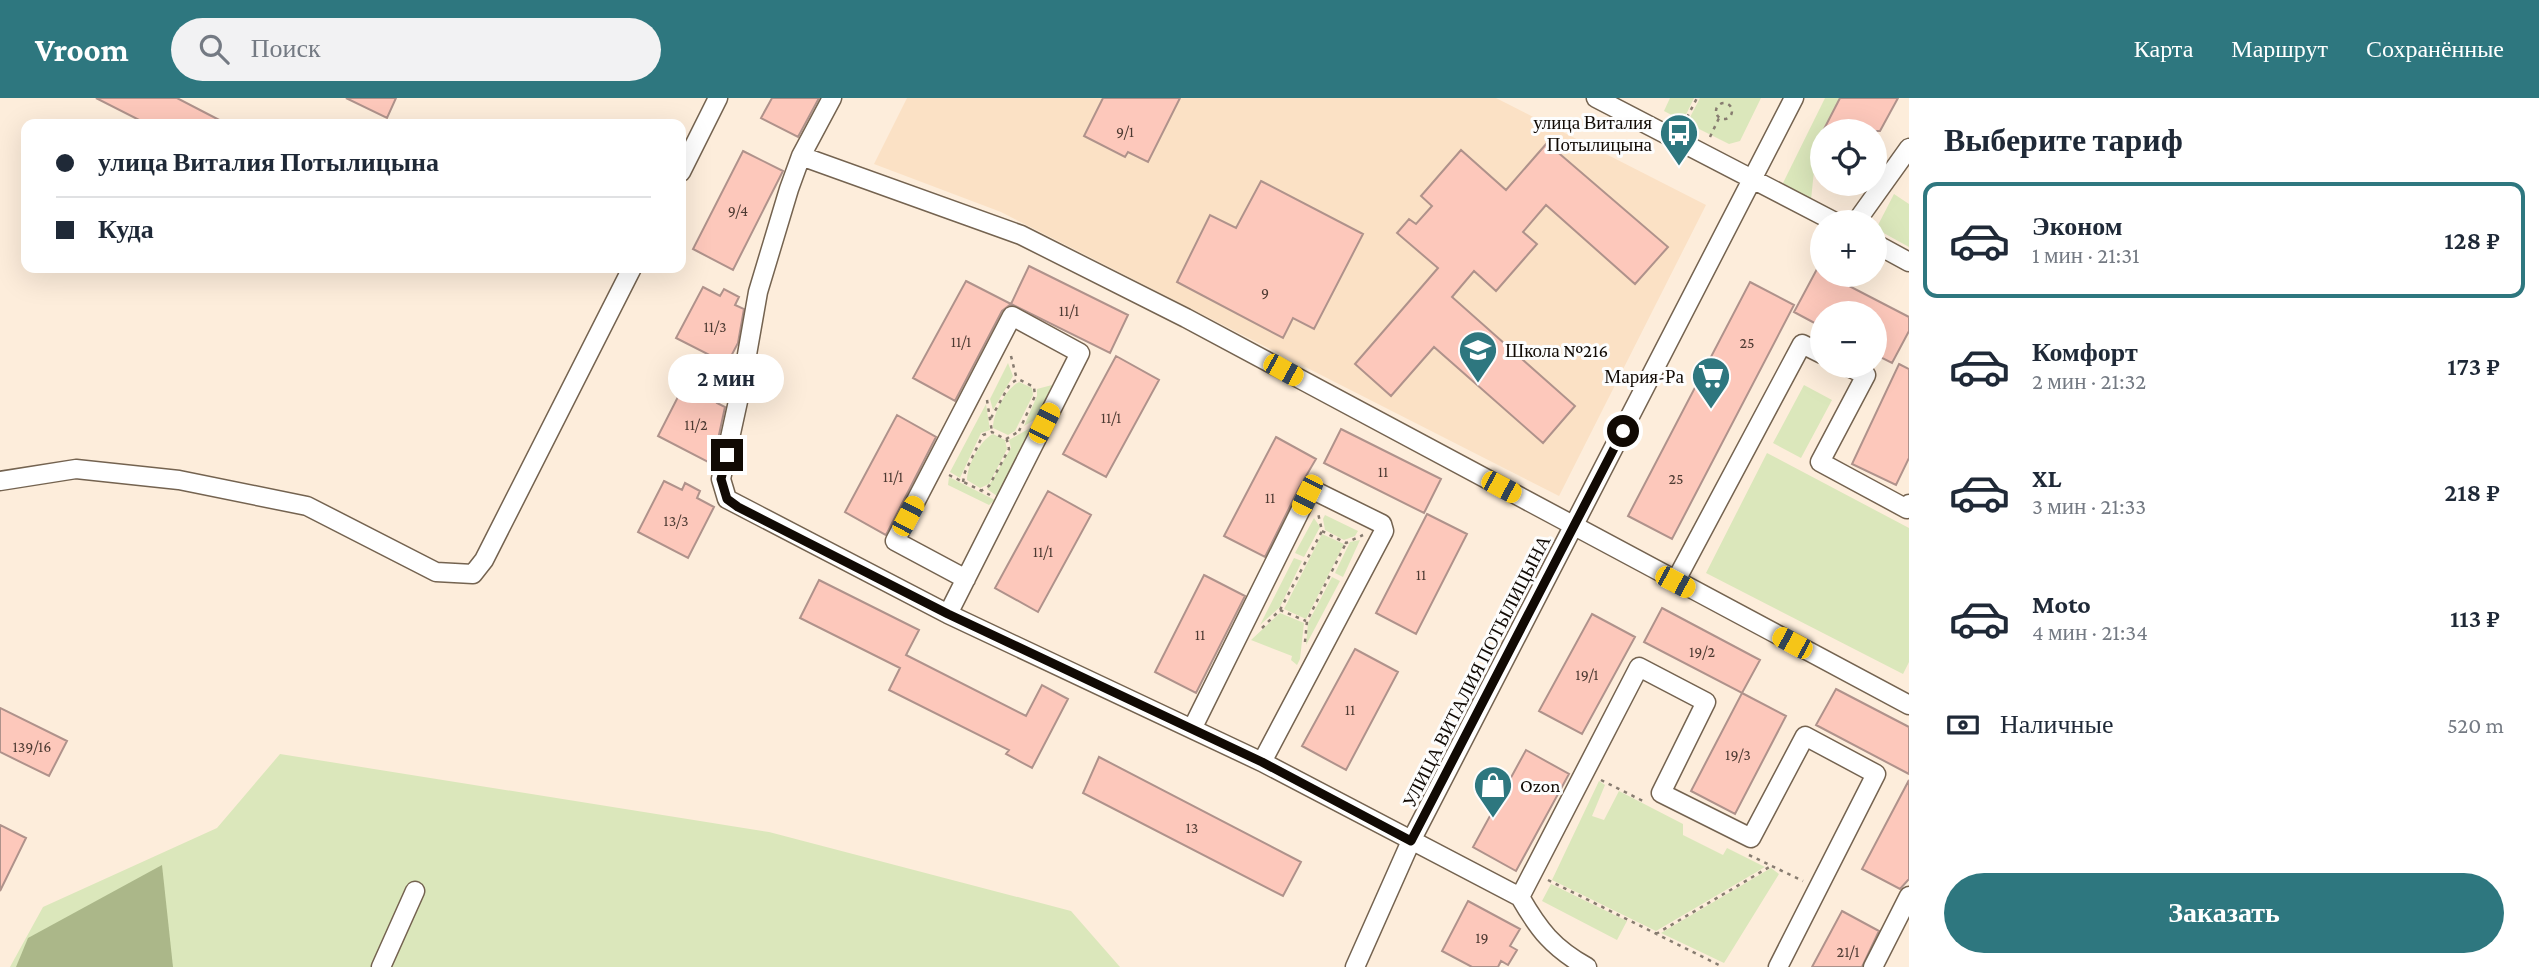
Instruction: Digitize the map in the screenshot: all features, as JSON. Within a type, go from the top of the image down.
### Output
[{"type":"street","points":[[686,162],[718,98]]},
{"type":"street","points":[[832,98],[801,156],[758,292],[721,479],[727,499],[948,614],[1262,762],[1520,897],[1539,930],[1570,958],[1587,967]]},
{"type":"street","points":[[1596,98],[1811,210]]},
{"type":"street","name":"УЛИЦА ВИТАЛИЯ ПОТЫЛИЦЫНА","points":[[1355,967],[1411,841],[1794,98]]},
{"type":"street","points":[[1865,210],[1909,149]]},
{"type":"street","points":[[801,156],[1021,235],[1186,318],[1909,705]]},
{"type":"street","points":[[1887,250],[1909,262]]},
{"type":"street","points":[[0,481],[76,469],[179,480],[307,506],[436,572],[473,574],[490,548],[629,273]]},
{"type":"street","points":[[948,614],[1080,353],[1012,316],[895,541],[965,579]]},
{"type":"street","points":[[1675,582],[1802,344],[1810,348]]},
{"type":"street","points":[[1864,378],[1820,462],[1907,509],[1909,504]]},
{"type":"street","points":[[1192,729],[1307,495],[1313,491],[1384,525],[1384,531],[1262,762]]},
{"type":"street","points":[[1520,897],[1639,667],[1706,702],[1661,793],[1751,838],[1805,736],[1876,775],[1779,967]]},
{"type":"street","points":[[381,967],[415,891]]},
{"type":"street","points":[[1873,967],[1909,896]]},
{"type":"path","points":[[1684,125],[1697,98]]},
{"type":"path","points":[[1727,103],[1730,98]]},
{"type":"path","points":[[1727,103],[1731,107],[1731,115],[1726,119],[1719,118],[1715,108],[1718,104],[1727,103]]},
{"type":"path","points":[[1710,138],[1719,118]]},
{"type":"path","points":[[991,418],[1010,384],[1018,379],[1034,387],[1035,396],[1019,431]]},
{"type":"path","points":[[979,380],[983,384],[992,432]]},
{"type":"path","points":[[963,482],[983,435],[992,432],[1007,440],[1009,449],[989,486],[981,491]]},
{"type":"path","points":[[934,467],[1004,503]]},
{"type":"path","points":[[1237,638],[1258,631],[1280,610],[1322,531],[1313,491]]},
{"type":"path","points":[[1303,653],[1307,621],[1346,543],[1384,525]]},
{"type":"path","points":[[1322,531],[1346,543]]},
{"type":"path","points":[[1280,610],[1307,621]]},
{"type":"path","points":[[1656,934],[1770,866]]},
{"type":"path","points":[[1532,874],[1723,967]]},
{"type":"shaded area","name":"Школа №216","points":[[907,98],[1496,98],[1706,205],[1559,496],[1001,212],[874,164]]},
{"type":"green space","points":[[1670,98],[1694,98],[1683,121],[1664,111]]},
{"type":"green space","points":[[1700,98],[1761,98],[1740,141],[1729,144],[1687,123]]},
{"type":"green space","points":[[1825,98],[1840,98],[1829,119],[1815,119]]},
{"type":"green space","points":[[1810,128],[1811,200],[1783,183]]},
{"type":"green space","points":[[1894,194],[1909,204],[1909,247],[1887,235],[1886,210]]},
{"type":"green space","points":[[1008,363],[1013,376],[993,410],[990,399]]},
{"type":"green space","points":[[1019,382],[1032,388],[1033,395],[1015,431],[1008,435],[993,428],[994,422],[1005,396]]},
{"type":"green space","points":[[1052,385],[1036,419],[1024,426],[1037,396],[1037,389]]},
{"type":"green space","points":[[1804,385],[1832,400],[1801,458],[1773,443]]},
{"type":"green space","points":[[986,404],[990,430],[981,433],[960,478],[950,472]]},
{"type":"green space","points":[[1032,427],[997,496],[987,489],[1011,448],[1009,440]]},
{"type":"green space","points":[[993,434],[1005,440],[1007,449],[989,484],[980,488],[967,480],[968,474],[979,447]]},
{"type":"green space","points":[[1767,453],[1909,528],[1909,662],[1903,674],[1706,573]]},
{"type":"green space","points":[[949,477],[995,500],[989,505],[948,485]]},
{"type":"green space","points":[[1325,515],[1358,531],[1355,536],[1344,540],[1325,530]]},
{"type":"green space","points":[[1314,518],[1320,527],[1304,557],[1295,553]]},
{"type":"green space","points":[[1322,534],[1344,544],[1306,619],[1284,609]]},
{"type":"green space","points":[[1360,540],[1343,577],[1335,573],[1350,542]]},
{"type":"green space","points":[[1294,558],[1302,561],[1280,607],[1260,625]]},
{"type":"green space","points":[[1332,577],[1340,581],[1306,645],[1308,623]]},
{"type":"green space","points":[[1280,613],[1304,623],[1297,665],[1291,660],[1292,656],[1251,640]]},
{"type":"green space","points":[[280,754],[769,832],[1071,911],[1120,967],[10,967],[43,907],[217,828]]},
{"type":"green space","points":[[1599,781],[1605,785],[1592,816],[1604,820],[1619,791],[1683,824],[1683,835],[1723,855],[1727,848],[1765,867],[1656,931],[1552,880]]},
{"type":"green space","points":[[162,865],[173,967],[16,967],[28,938]]},
{"type":"green space","points":[[1771,868],[1779,874],[1724,963],[1661,933]]},
{"type":"green space","points":[[1551,884],[1627,921],[1617,940],[1542,901]]},
{"type":"building","points":[[96,98],[177,98],[217,119],[137,119]]},
{"type":"building","points":[[346,98],[396,98],[387,118]]},
{"type":"building","points":[[772,98],[819,98],[798,137],[761,118]]},
{"type":"building","points":[[1103,98],[1180,98],[1148,162],[1128,152],[1125,157],[1084,136]]},
{"type":"building","points":[[1840,98],[1898,98],[1887,119],[1829,119]]},
{"type":"building","points":[[1547,143],[1668,247],[1635,284],[1546,205],[1523,232],[1537,244],[1496,291],[1474,271],[1452,297],[1575,406],[1543,443],[1434,347],[1391,396],[1355,364],[1438,268],[1397,233],[1409,219],[1416,224],[1432,206],[1421,196],[1461,150],[1506,190]]},
{"type":"building","points":[[743,151],[783,171],[733,270],[693,249]]},
{"type":"building","points":[[1261,181],[1363,234],[1314,329],[1293,318],[1283,338],[1177,282],[1210,215],[1236,228]]},
{"type":"building","points":[[1029,266],[1128,315],[1110,353],[1011,304]]},
{"type":"building","points":[[966,281],[1011,304],[1002,311],[955,401],[913,378]]},
{"type":"building","points":[[1750,282],[1794,305],[1672,539],[1628,516]]},
{"type":"building","points":[[1810,282],[1810,287],[1851,287],[1878,301],[1810,301],[1810,321],[1794,312]]},
{"type":"building","points":[[703,287],[720,296],[724,289],[739,297],[735,305],[744,309],[738,343],[727,364],[676,338]]},
{"type":"building","points":[[1887,306],[1909,317],[1909,331],[1892,363],[1887,360]]},
{"type":"building","points":[[1116,356],[1159,380],[1106,477],[1063,454]]},
{"type":"building","points":[[1899,364],[1909,369],[1909,458],[1896,485],[1852,464]]},
{"type":"building","points":[[684,385],[702,394],[705,387],[720,395],[717,403],[725,407],[717,444],[708,462],[658,436]]},
{"type":"building","points":[[897,415],[936,437],[886,535],[845,512]]},
{"type":"building","points":[[1341,429],[1441,479],[1424,513],[1324,463]]},
{"type":"building","points":[[1276,437],[1316,459],[1265,557],[1224,536]]},
{"type":"building","points":[[664,481],[682,490],[685,483],[700,491],[697,498],[714,507],[688,558],[638,532]]},
{"type":"building","points":[[1048,491],[1091,515],[1038,612],[995,588]]},
{"type":"building","points":[[1427,514],[1467,534],[1416,634],[1376,613]]},
{"type":"building","points":[[1204,575],[1245,596],[1196,693],[1155,672]]},
{"type":"building","points":[[819,580],[919,630],[906,655],[1026,716],[1042,685],[1068,699],[1032,768],[1006,754],[1009,750],[889,690],[900,668],[800,618]]},
{"type":"building","points":[[1662,608],[1760,660],[1742,693],[1644,642]]},
{"type":"building","points":[[1592,614],[1635,637],[1582,734],[1539,711]]},
{"type":"building","points":[[1355,649],[1398,672],[1346,770],[1302,746]]},
{"type":"building","points":[[1836,689],[1909,727],[1909,774],[1816,725]]},
{"type":"building","points":[[1742,693],[1786,716],[1735,814],[1691,791]]},
{"type":"building","points":[[0,708],[67,741],[49,776],[0,752]]},
{"type":"building","points":[[1526,750],[1569,774],[1516,871],[1473,847]]},
{"type":"building","points":[[1099,757],[1301,862],[1283,896],[1083,793]]},
{"type":"building","points":[[1909,780],[1909,879],[1900,889],[1862,869]]},
{"type":"building","points":[[0,825],[26,838],[0,891]]},
{"type":"building","points":[[1468,901],[1520,929],[1510,946],[1517,950],[1508,965],[1501,961],[1498,967],[1472,967],[1442,951]]},
{"type":"building","points":[[1842,911],[1879,931],[1862,967],[1812,967]]},
{"type":"place","name":"улица Виталия Потылицына","points":[[1679,167]]},
{"type":"place","name":"Школа №216","points":[[1478,384]]},
{"type":"place","name":"Мария-Ра","points":[[1711,410]]},
{"type":"place","name":"Ozon","points":[[1493,819]]},
{"type":"route","points":[[727,455],[721,479],[727,499],[738,507],[948,614],[1262,762],[1411,841],[1623,431]]}]
